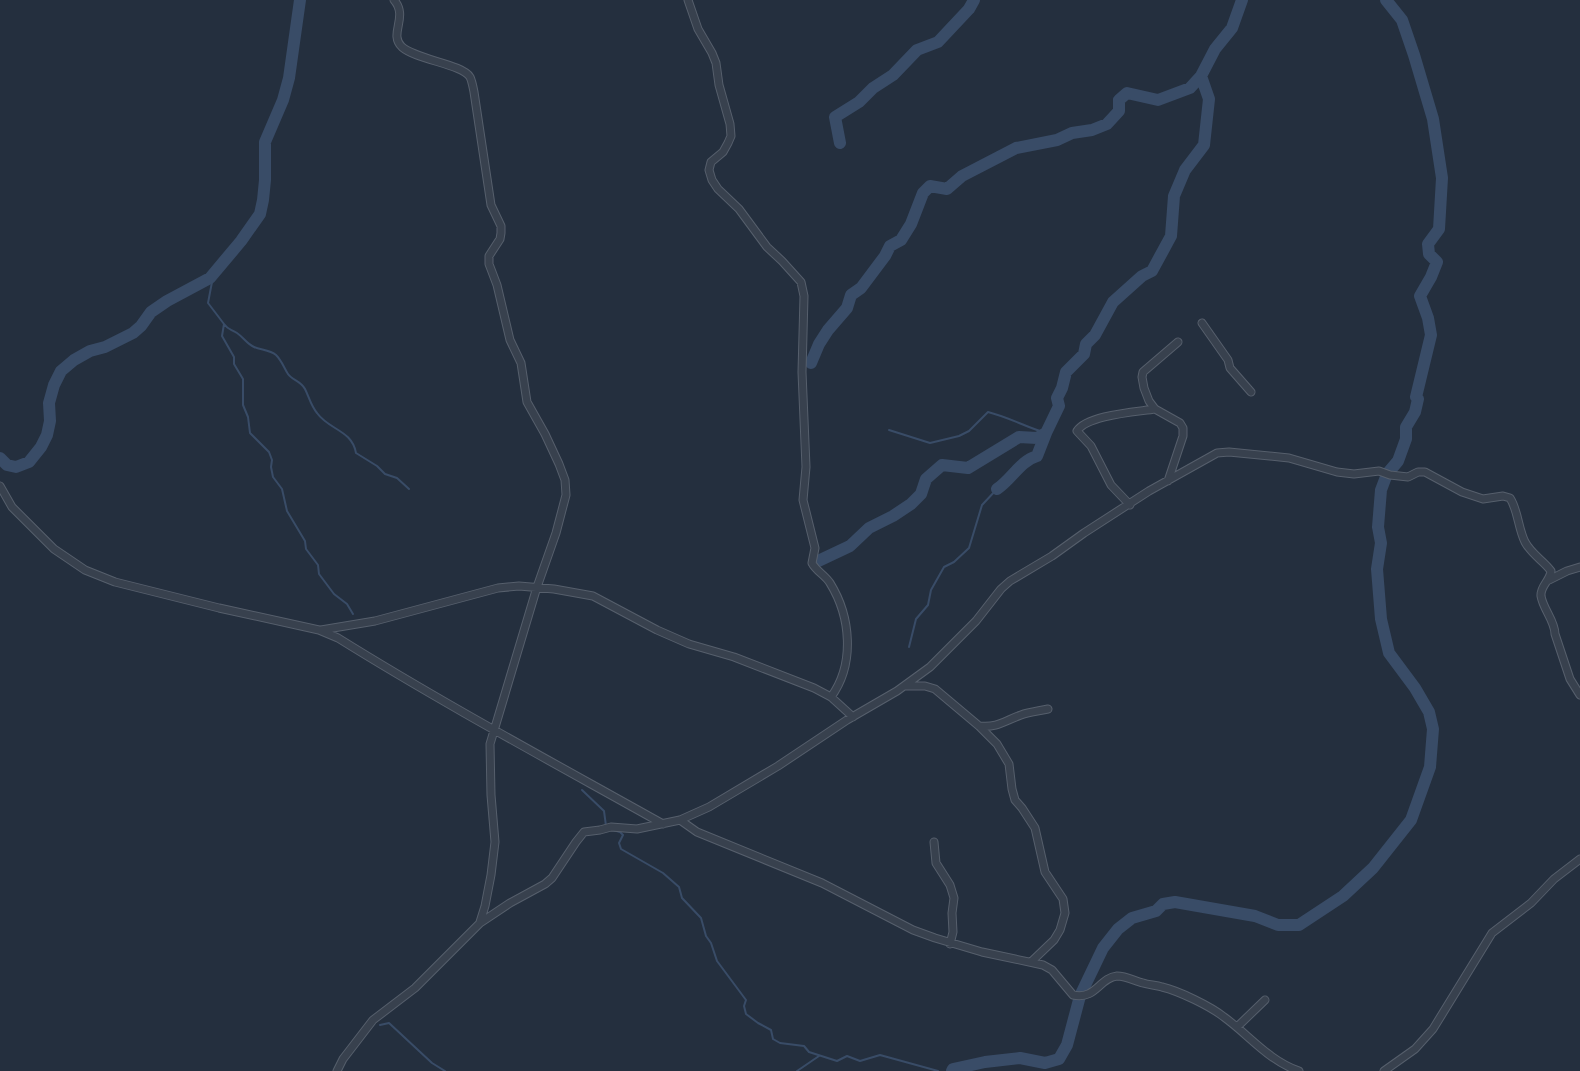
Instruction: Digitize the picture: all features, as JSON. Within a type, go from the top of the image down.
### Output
[{"type":"street","points":[[394,0],[400,8],[401,14],[398,32],[400,45],[410,52],[466,72],[470,77],[474,92],[490,205],[501,226],[500,239],[489,256],[489,264],[497,285],[510,340],[521,363],[527,402],[545,434],[564,480],[566,495],[562,514],[537,587],[489,749],[495,836],[494,856],[480,923]]},
{"type":"street","points":[[688,0],[698,29],[716,63],[719,85],[730,124],[731,136],[728,144],[723,152],[711,162],[709,170],[712,180],[718,190],[739,209],[767,247],[801,282],[804,296],[802,372],[806,467],[803,500],[815,548],[812,563],[828,579],[842,607],[847,624],[843,675],[831,697]]},
{"type":"street","points":[[1202,322],[1228,360],[1230,368],[1251,392]]},
{"type":"street","points":[[1168,481],[1183,436],[1183,428],[1180,423],[1155,408],[1149,401],[1142,377],[1143,372],[1178,342]]},
{"type":"street","points":[[1130,504],[1111,485],[1091,446],[1077,431],[1080,427],[1107,416],[1155,408]]},
{"type":"street","points":[[337,1071],[343,1059],[373,1020],[415,988],[480,923],[510,902],[545,884],[552,878],[584,832],[600,830],[611,826],[637,829],[680,820],[709,807],[761,776],[905,686],[936,662],[976,621],[1005,584],[1052,556],[1149,491],[1214,454],[1226,452],[1289,458],[1337,472],[1354,474],[1379,471],[1390,475],[1408,477],[1418,472],[1425,472],[1462,492],[1483,499],[1503,496],[1510,498],[1514,504],[1516,518],[1525,542],[1531,552],[1551,571],[1549,580]]},
{"type":"street","points":[[0,486],[12,507],[54,549],[85,570],[115,582],[319,630],[338,638],[495,731],[664,824]]},
{"type":"street","points":[[1580,567],[1549,580],[1543,586],[1541,593],[1555,628],[1555,634],[1570,680],[1580,695]]},
{"type":"street","points":[[319,630],[375,621],[498,588],[537,587],[593,596],[657,630],[689,644],[734,657],[831,697],[853,717]]},
{"type":"street","points":[[905,686],[925,686],[935,689],[979,726],[997,744],[1008,764],[1015,800],[1035,828],[1045,872],[1063,899],[1065,913],[1060,930],[1054,940],[1031,962]]},
{"type":"street","points":[[979,726],[1001,725],[1021,715],[1048,709]]},
{"type":"street","points":[[680,820],[697,832],[800,873],[913,930],[950,944],[1031,962],[1052,970],[1073,995],[1080,996],[1094,992],[1109,979],[1116,976],[1164,987],[1210,1007],[1237,1027],[1276,1061],[1299,1071]]},
{"type":"street","points":[[934,842],[936,862],[950,885],[954,898],[952,913],[953,932],[950,944]]},
{"type":"street","points":[[1384,1071],[1415,1050],[1433,1029],[1492,933],[1531,903],[1554,879],[1580,859]]},
{"type":"street","points":[[1237,1027],[1265,1000]]},
{"type":"waterway","points":[[0,458],[7,465],[16,467],[29,462],[41,447],[47,435],[50,421],[49,403],[54,385],[61,371],[74,360],[90,351],[105,347],[133,333],[141,326],[151,312],[167,301],[210,278],[241,241],[260,214],[265,180],[265,142],[283,100],[289,78],[300,0]]},
{"type":"waterway","points":[[840,143],[835,117],[859,102],[873,88],[893,75],[917,50],[938,42],[969,9],[974,0]]},
{"type":"waterway","points":[[814,563],[850,546],[869,528],[911,504],[921,494],[926,479],[942,465],[968,468],[1019,437],[1037,438],[1046,433],[1059,406],[1057,398],[1066,372],[1084,354],[1086,344],[1095,335],[1113,302],[1142,276],[1152,271],[1171,236],[1174,196],[1185,170],[1204,145],[1209,99],[1201,76],[1215,49],[1232,28],[1242,0]]},
{"type":"waterway","points":[[952,1071],[953,1069],[985,1062],[1020,1058],[1045,1063],[1059,1059],[1067,1045],[1080,996],[1103,948],[1118,929],[1132,918],[1156,911],[1163,904],[1175,902],[1255,916],[1278,925],[1299,925],[1343,896],[1373,868],[1411,820],[1430,767],[1433,729],[1429,712],[1415,688],[1389,653],[1381,619],[1377,569],[1381,543],[1378,527],[1381,490],[1387,474],[1398,461],[1406,439],[1406,427],[1415,412],[1418,399],[1416,397],[1431,335],[1428,318],[1420,296],[1437,262],[1429,254],[1428,244],[1439,229],[1442,178],[1433,119],[1414,55],[1402,20],[1386,0]]},
{"type":"waterway","points":[[811,363],[819,344],[828,330],[847,308],[851,295],[861,288],[885,256],[890,246],[901,240],[911,224],[923,193],[930,186],[947,189],[962,176],[1016,148],[1057,140],[1072,133],[1092,130],[1107,124],[1119,111],[1119,100],[1127,93],[1158,100],[1190,88],[1201,76]]},
{"type":"waterway","points":[[210,278],[212,282],[208,303],[224,324],[222,336],[234,357],[234,364],[243,379],[243,405],[248,417],[250,433],[269,452],[272,460],[273,477],[282,489],[287,511],[305,541],[306,549],[318,565],[319,574],[334,594],[347,604],[353,614]]},
{"type":"waterway","points":[[224,324],[252,346],[276,355],[290,376],[303,386],[322,419],[350,439],[356,453],[377,466],[385,474],[397,478],[409,489]]},
{"type":"waterway","points":[[889,430],[930,443],[959,436],[969,431],[988,412],[1046,433]]},
{"type":"waterway","points":[[997,489],[1021,466],[1037,456],[1046,433]]},
{"type":"waterway","points":[[909,647],[916,619],[928,605],[931,590],[944,567],[954,562],[969,548],[982,505],[997,489]]},
{"type":"waterway","points":[[582,790],[604,811],[606,826]]},
{"type":"waterway","points":[[613,830],[623,835],[619,843],[621,849],[663,873],[679,887],[682,898],[701,918],[706,936],[711,943],[717,961],[746,1000],[744,1006],[746,1014],[771,1030],[773,1039],[780,1043],[804,1046],[809,1052],[837,1061],[847,1056],[860,1061],[880,1055],[938,1071]]},
{"type":"waterway","points":[[380,1025],[389,1023],[432,1063],[445,1071]]},
{"type":"waterway","points":[[797,1071],[819,1056]]}]
